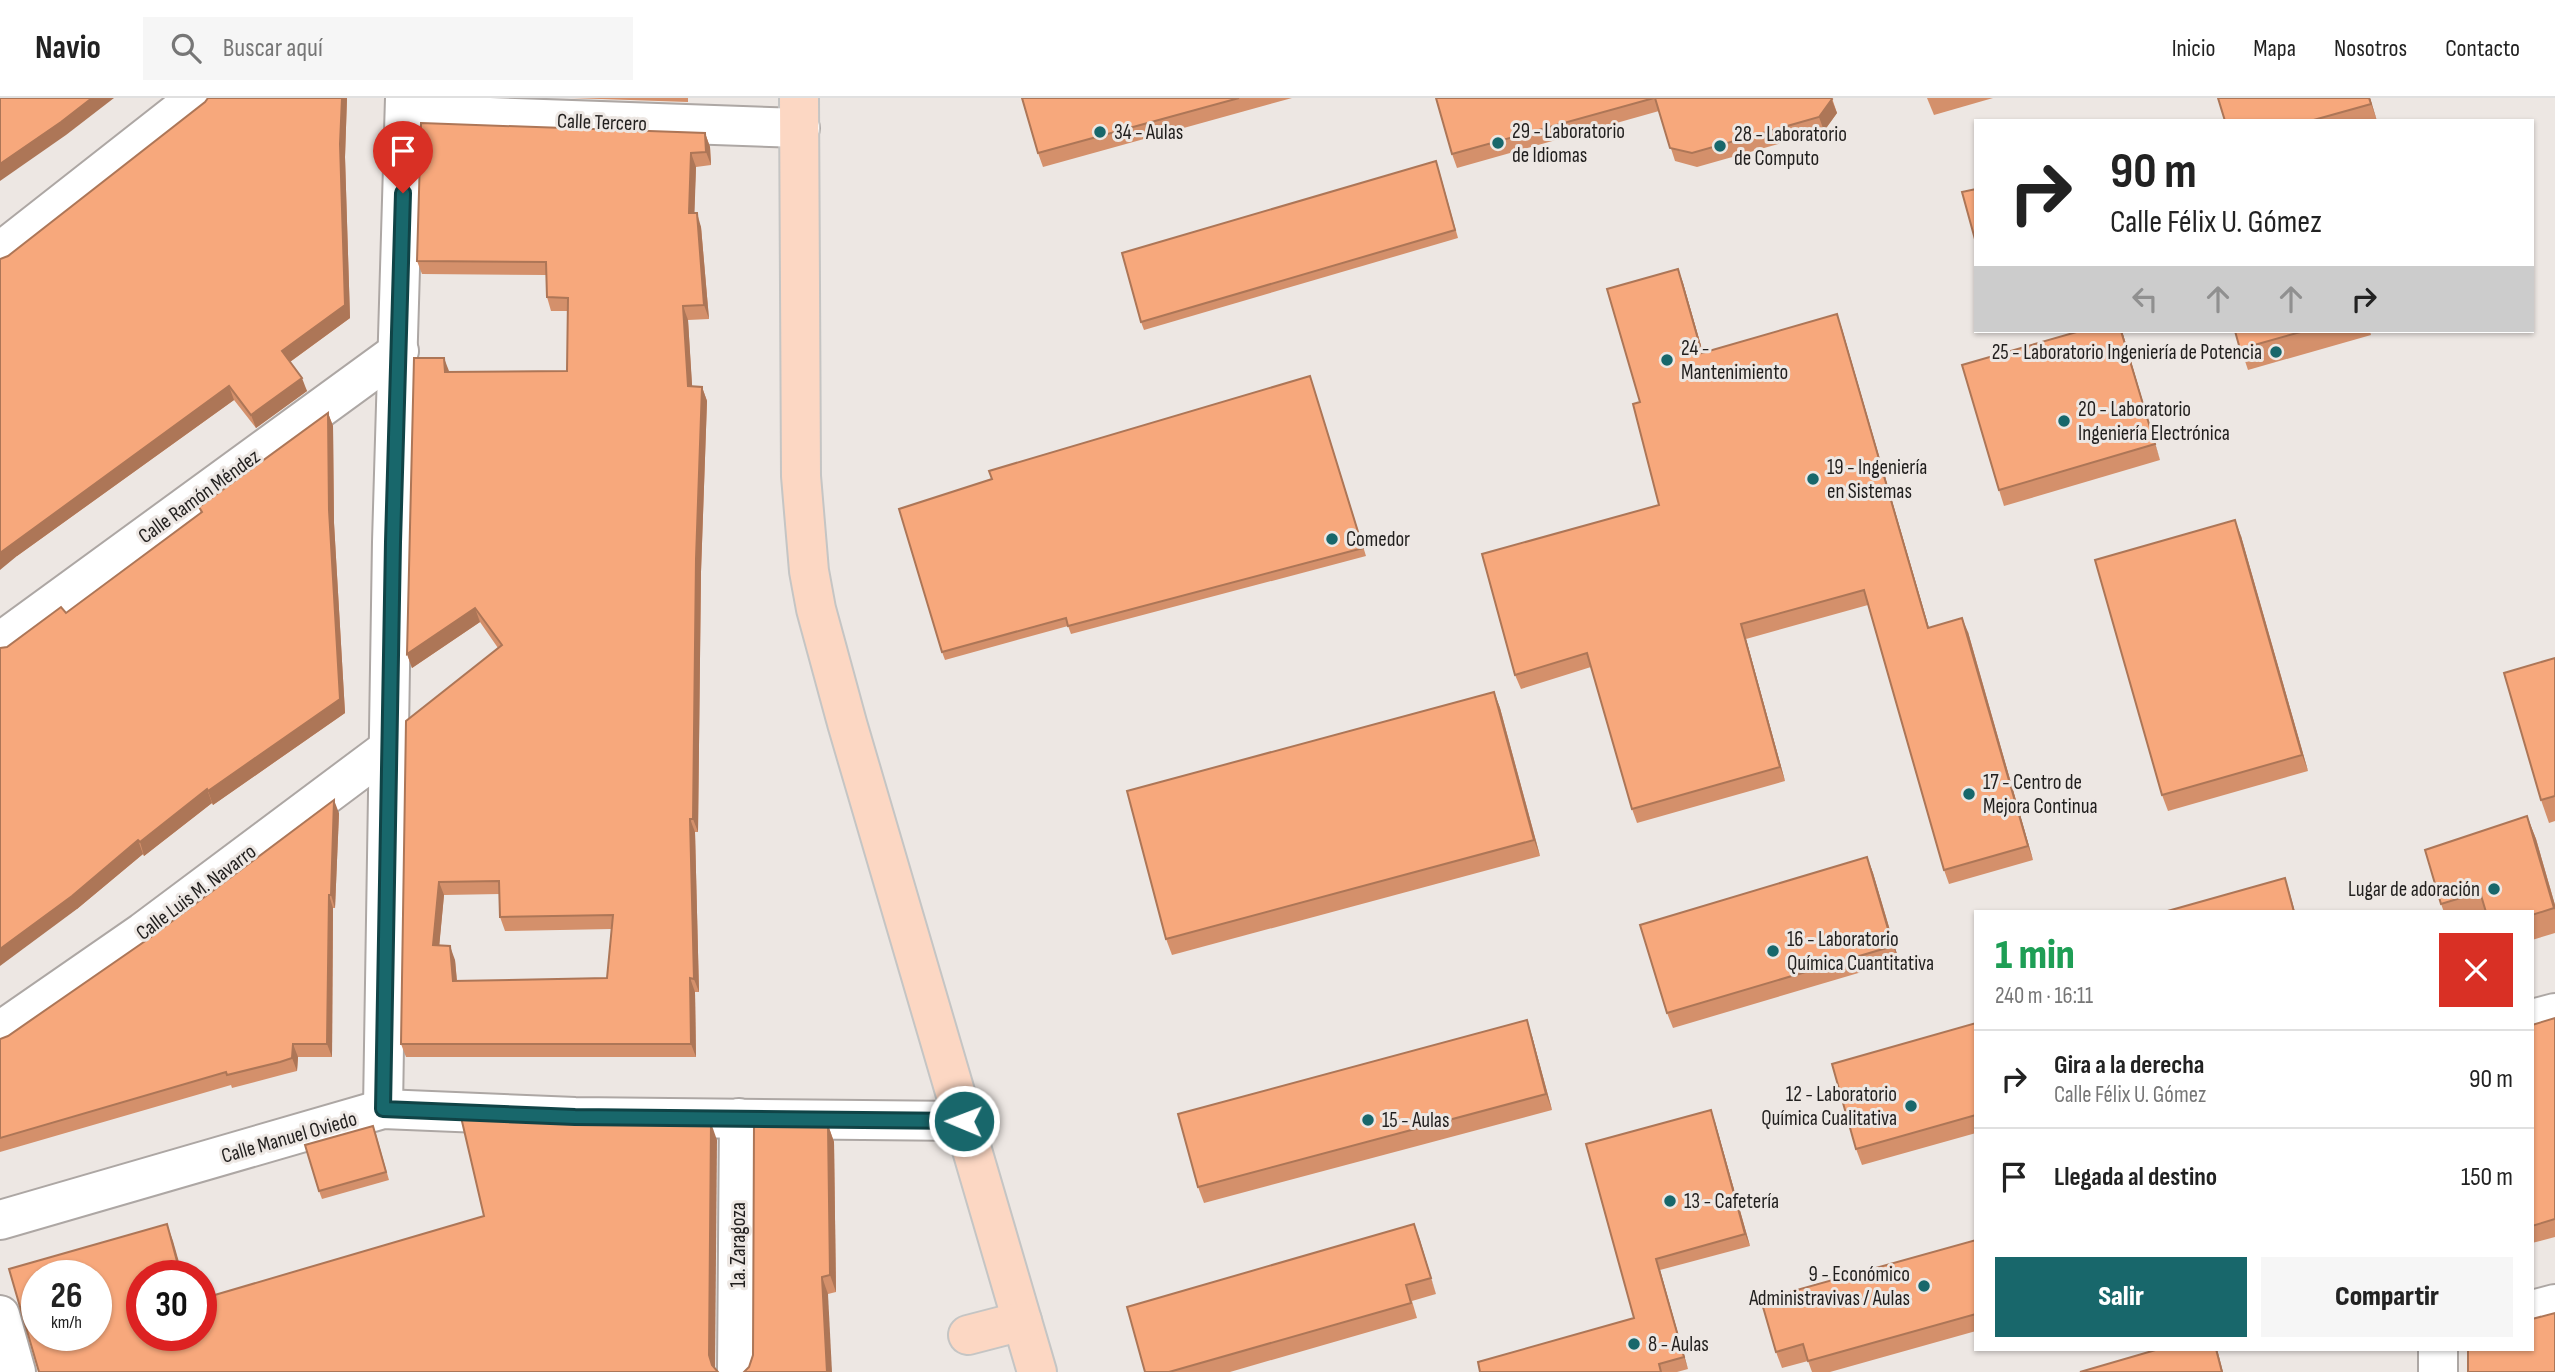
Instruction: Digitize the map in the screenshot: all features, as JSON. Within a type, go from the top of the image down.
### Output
[{"type":"main road","points":[[800,113],[801,476],[809,571],[816,608],[847,723],[1037,1372]]},
{"type":"main road","points":[[968,1335],[1022,1321]]},
{"type":"street","points":[[0,252],[196,98]]},
{"type":"street","points":[[383,1109],[388,748],[405,106]]},
{"type":"street","name":"Calle Tercero","points":[[405,106],[800,113]]},
{"type":"street","name":"Calle Ramón Méndez","points":[[0,642],[399,351]]},
{"type":"street","name":"Calle Luis M. Navarro","points":[[0,1031],[143,932],[388,748]]},
{"type":"street","points":[[2534,1018],[2555,1013]]},
{"type":"street","name":"Calle Manuel Oviedo","points":[[0,1220],[383,1109],[535,1116],[964,1121]]},
{"type":"street","name":"1a. Zaragoza","points":[[737,1372],[739,1118]]},
{"type":"street","points":[[2534,1309],[2555,1304]]},
{"type":"street","points":[[0,1315],[16,1372]]},
{"type":"street","points":[[2438,1351],[2438,1372]]},
{"type":"building","points":[[0,98],[92,98],[0,164]]},
{"type":"building","points":[[208,98],[342,98],[340,144],[345,305],[282,351],[302,378],[251,415],[229,386],[0,553],[0,259],[8,256]]},
{"type":"building","name":"34 - Aulas","points":[[1022,98],[1239,98],[1038,153]]},
{"type":"building","name":"29 - Laboratorio de Idiomas","points":[[1436,98],[1654,98],[1452,154]]},
{"type":"building","name":"28 - Laboratorio de Computo","points":[[1655,98],[1832,99],[1819,117],[1692,153],[1670,148]]},
{"type":"building","points":[[2218,98],[2369,98],[2371,104],[2317,119],[2224,119]]},
{"type":"building","points":[[421,123],[705,133],[706,152],[691,153],[689,213],[697,213],[704,305],[683,306],[688,386],[702,387],[696,559],[693,819],[690,819],[694,979],[690,978],[691,1044],[401,1044],[406,721],[502,645],[475,608],[407,654],[414,358],[444,358],[445,372],[567,371],[568,298],[547,297],[546,262],[417,261]],"holes":[[[499,881],[500,917],[613,915],[607,978],[453,981],[450,946],[433,945],[439,882]]]},
{"type":"building","points":[[1436,161],[1455,230],[1141,322],[1122,253]]},
{"type":"building","points":[[1974,189],[1974,236],[1962,192]]},
{"type":"building","points":[[1678,269],[1702,353],[1837,314],[1928,628],[1962,618],[2028,846],[1944,870],[1864,590],[1741,624],[1780,767],[1632,809],[1587,653],[1515,675],[1482,554],[1659,505],[1633,404],[1640,402],[1607,289]]},
{"type":"building","name":"20 - Laboratorio Ingeniería Electrónica","points":[[2073,333],[2122,333],[2155,444],[1999,490],[1962,365]]},
{"type":"building","points":[[2236,333],[2297,333],[2240,349]]},
{"type":"building","points":[[1310,376],[1363,548],[1068,626],[1066,618],[942,652],[899,509],[992,479],[989,471]]},
{"type":"building","points":[[328,413],[329,510],[340,699],[208,791],[207,789],[0,949],[0,648],[7,647],[61,607],[66,613],[202,512],[199,507]]},
{"type":"building","points":[[2235,520],[2302,755],[2162,795],[2095,560]]},
{"type":"building","points":[[2555,658],[2555,796],[2541,800],[2504,673]]},
{"type":"building","points":[[1494,692],[1534,840],[1166,939],[1127,791]]},
{"type":"building","points":[[334,800],[329,895],[327,1044],[293,1044],[292,1058],[280,1062],[227,1075],[226,1072],[0,1138],[0,1039],[151,937]]},
{"type":"building","name":"Lugar de adoración","points":[[2527,816],[2554,908],[2534,914],[2534,910],[2485,910],[2480,892],[2441,904],[2425,850]]},
{"type":"building","name":"16 - Laboratorio Química Cuantitativa","points":[[1867,857],[1893,946],[1667,1013],[1640,925]]},
{"type":"building","points":[[2285,878],[2293,910],[2171,910]]},
{"type":"building","points":[[2555,1018],[2555,1219],[2534,1225],[2534,1024]]},
{"type":"building","name":"15 - Aulas","points":[[1527,1020],[1546,1094],[1198,1187],[1178,1114]]},
{"type":"building","name":"12 - Laboratorio Química Cualitativa","points":[[1974,1024],[1974,1116],[1856,1149],[1832,1064]]},
{"type":"building","points":[[1711,1110],[1745,1234],[1656,1259],[1684,1357],[1659,1364],[1661,1372],[1480,1372],[1478,1362],[1634,1318],[1586,1144]]},
{"type":"building","points":[[461,1117],[569,1122],[711,1123],[709,1355],[718,1372],[39,1372],[33,1351],[112,1351],[112,1260],[41,1260],[167,1224],[177,1260],[126,1260],[126,1351],[217,1351],[217,1294],[484,1216]]},
{"type":"building","points":[[754,1124],[828,1125],[830,1275],[822,1277],[827,1372],[744,1372],[753,1355]]},
{"type":"building","points":[[373,1126],[386,1172],[319,1191],[305,1145]]},
{"type":"building","points":[[1414,1224],[1431,1278],[1406,1285],[1411,1303],[1169,1372],[1145,1372],[1127,1307]]},
{"type":"building","name":"9 - Económico Administravivas / Aulas","points":[[1974,1241],[1974,1315],[1808,1361],[1803,1344],[1776,1352],[1761,1300]]},
{"type":"building","points":[[21,1266],[21,1310],[9,1269]]},
{"type":"building","points":[[2555,1313],[2555,1372],[2468,1372],[2468,1351],[2534,1351],[2534,1318]]},
{"type":"building","points":[[2152,1351],[2217,1351],[2222,1372],[2080,1372]]},
{"type":"place","name":"34 - Aulas","points":[[1100,132]]},
{"type":"place","name":"29 - Laboratorio de Idiomas","points":[[1498,143]]},
{"type":"place","name":"28 - Laboratorio de Computo","points":[[1720,146]]},
{"type":"place","name":"25 - Laboratorio Ingeniería de Potencia","points":[[2276,352]]},
{"type":"place","name":"24 - Mantenimiento","points":[[1667,360]]},
{"type":"place","name":"20 - Laboratorio Ingeniería Electrónica","points":[[2064,421]]},
{"type":"place","name":"19 - Ingeniería en Sistemas","points":[[1813,479]]},
{"type":"place","name":"Comedor","points":[[1332,539]]},
{"type":"place","name":"17 - Centro de Mejora Continua","points":[[1969,794]]},
{"type":"place","name":"Lugar de adoración","points":[[2494,889]]},
{"type":"place","name":"16 - Laboratorio Química Cuantitativa","points":[[1773,951]]},
{"type":"place","name":"12 - Laboratorio Química Cualitativa","points":[[1911,1106]]},
{"type":"place","name":"15 - Aulas","points":[[1368,1120]]},
{"type":"place","name":"13 - Cafetería","points":[[1670,1201]]},
{"type":"place","name":"9 - Económico Administravivas / Aulas","points":[[1924,1286]]},
{"type":"place","name":"8 - Aulas","points":[[1634,1344]]},
{"type":"route","points":[[403,193],[388,748],[383,1109],[522,1116],[964,1121]]}]
